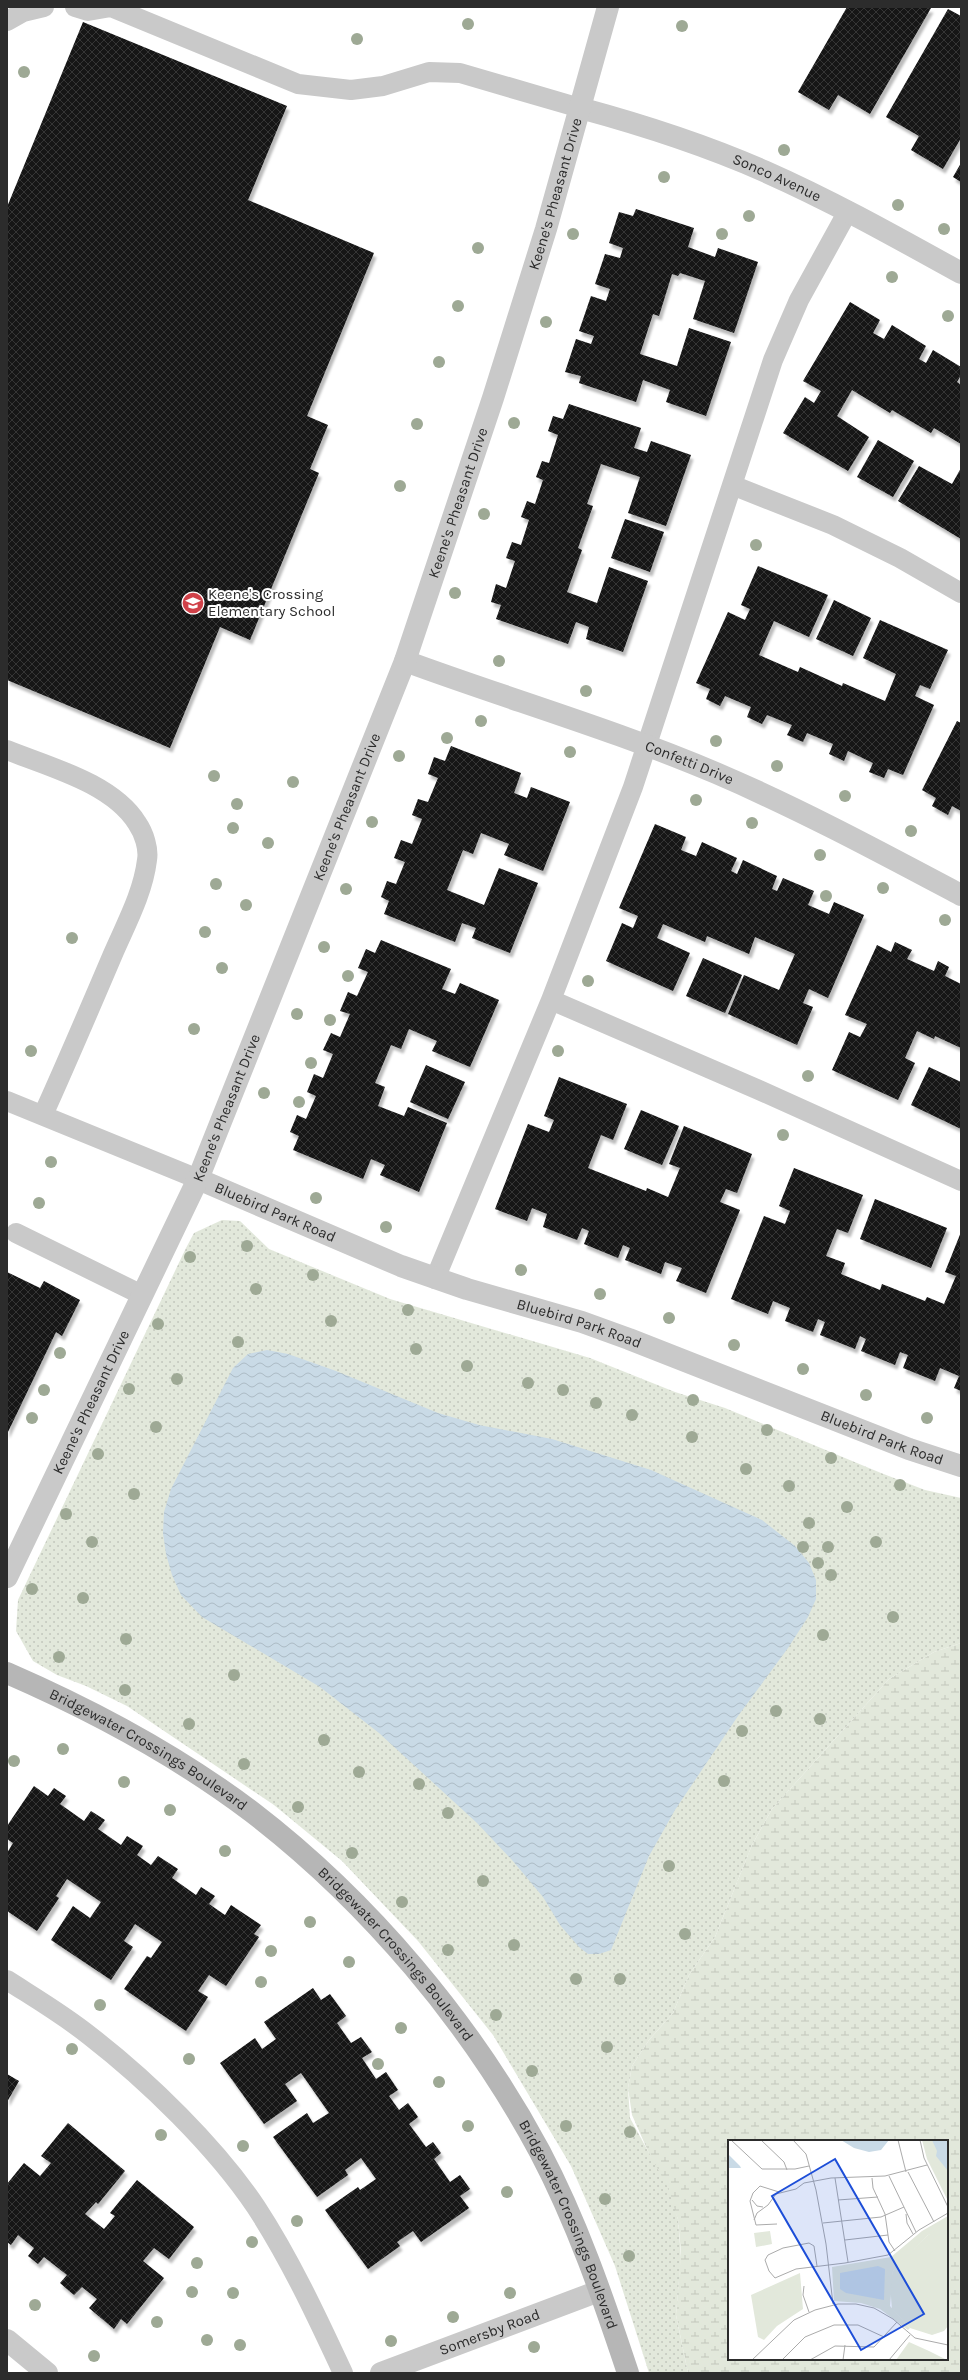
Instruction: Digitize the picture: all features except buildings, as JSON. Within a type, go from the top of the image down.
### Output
[{"type":"street","name":"Keene's Pheasant Drive","points":[[7,1577],[198,1179],[405,661],[493,398],[546,229],[608,7]]},
{"type":"street","name":"Sonco Avenue","points":[[580,108],[659,132],[720,153],[764,171],[848,211],[961,273]]},
{"type":"street","name":"Confetti Drive","points":[[405,661],[648,746],[744,785],[819,820],[961,895]]},
{"type":"street","name":"Bluebird Park Road","points":[[198,1179],[368,1252],[435,1278],[582,1322],[622,1336],[909,1450],[961,1466]]},
{"type":"street","name":"Bridgewater Crossings Boulevard","points":[[7,1673],[110,1724],[212,1784],[253,1813],[293,1846],[366,1914],[427,1982],[511,2104],[539,2151],[578,2232],[628,2373]]},
{"type":"street","name":"Somersby Road","points":[[381,2373],[599,2291]]},
{"type":"street","points":[[7,2340],[47,2373]]},
{"type":"lane","points":[[7,21],[23,12],[44,7]]},
{"type":"lane","points":[[75,7],[88,10],[111,7],[298,84],[351,90],[383,86],[429,72],[460,72],[580,108]]},
{"type":"lane","points":[[435,1278],[551,1000],[648,746],[766,379],[787,327],[808,283],[848,211]]},
{"type":"lane","points":[[732,485],[833,525],[900,558],[961,593]]},
{"type":"lane","points":[[7,750],[94,786],[124,807],[138,823],[145,840],[148,859],[132,910],[43,1115]]},
{"type":"lane","points":[[551,1000],[759,1090],[961,1182]]},
{"type":"lane","points":[[7,1101],[198,1179]]},
{"type":"lane","points":[[16,1233],[142,1295]]},
{"type":"lane","points":[[7,1980],[90,2036],[135,2074],[186,2123],[237,2181],[255,2206],[286,2257],[343,2373]]},
{"type":"green space","points":[[222,1220],[240,1221],[269,1249],[390,1299],[590,1358],[675,1392],[725,1408],[925,1490],[961,1498],[961,1643],[934,1652],[889,1679],[772,1809],[752,1845],[715,1937],[689,1975],[673,2013],[649,2040],[632,2066],[628,2088],[630,2118],[667,2186],[678,2219],[681,2258],[676,2315],[688,2373],[649,2373],[615,2266],[571,2166],[493,2035],[418,1941],[342,1861],[274,1805],[127,1706],[86,1686],[57,1675],[33,1661],[16,1631],[18,1600],[186,1248],[194,1233]]},
{"type":"green space","points":[[961,1643],[961,2373],[688,2373],[676,2315],[681,2253],[678,2219],[632,2115],[628,2088],[632,2066],[649,2040],[673,2013],[689,1975],[715,1937],[752,1845],[772,1809],[889,1679],[934,1652]]},
{"type":"water","points":[[267,1350],[288,1354],[336,1371],[438,1413],[479,1425],[552,1439],[651,1470],[762,1520],[795,1546],[809,1563],[816,1580],[816,1599],[808,1617],[788,1648],[738,1716],[675,1810],[649,1856],[611,1950],[599,1954],[588,1954],[579,1947],[560,1925],[543,1897],[512,1860],[477,1823],[379,1733],[320,1687],[202,1617],[181,1595],[172,1575],[166,1554],[163,1533],[164,1512],[171,1489],[233,1368],[248,1354]]},
{"type":"place","name":"Keene's Crossing Elementary School","points":[[193,603]]}]
